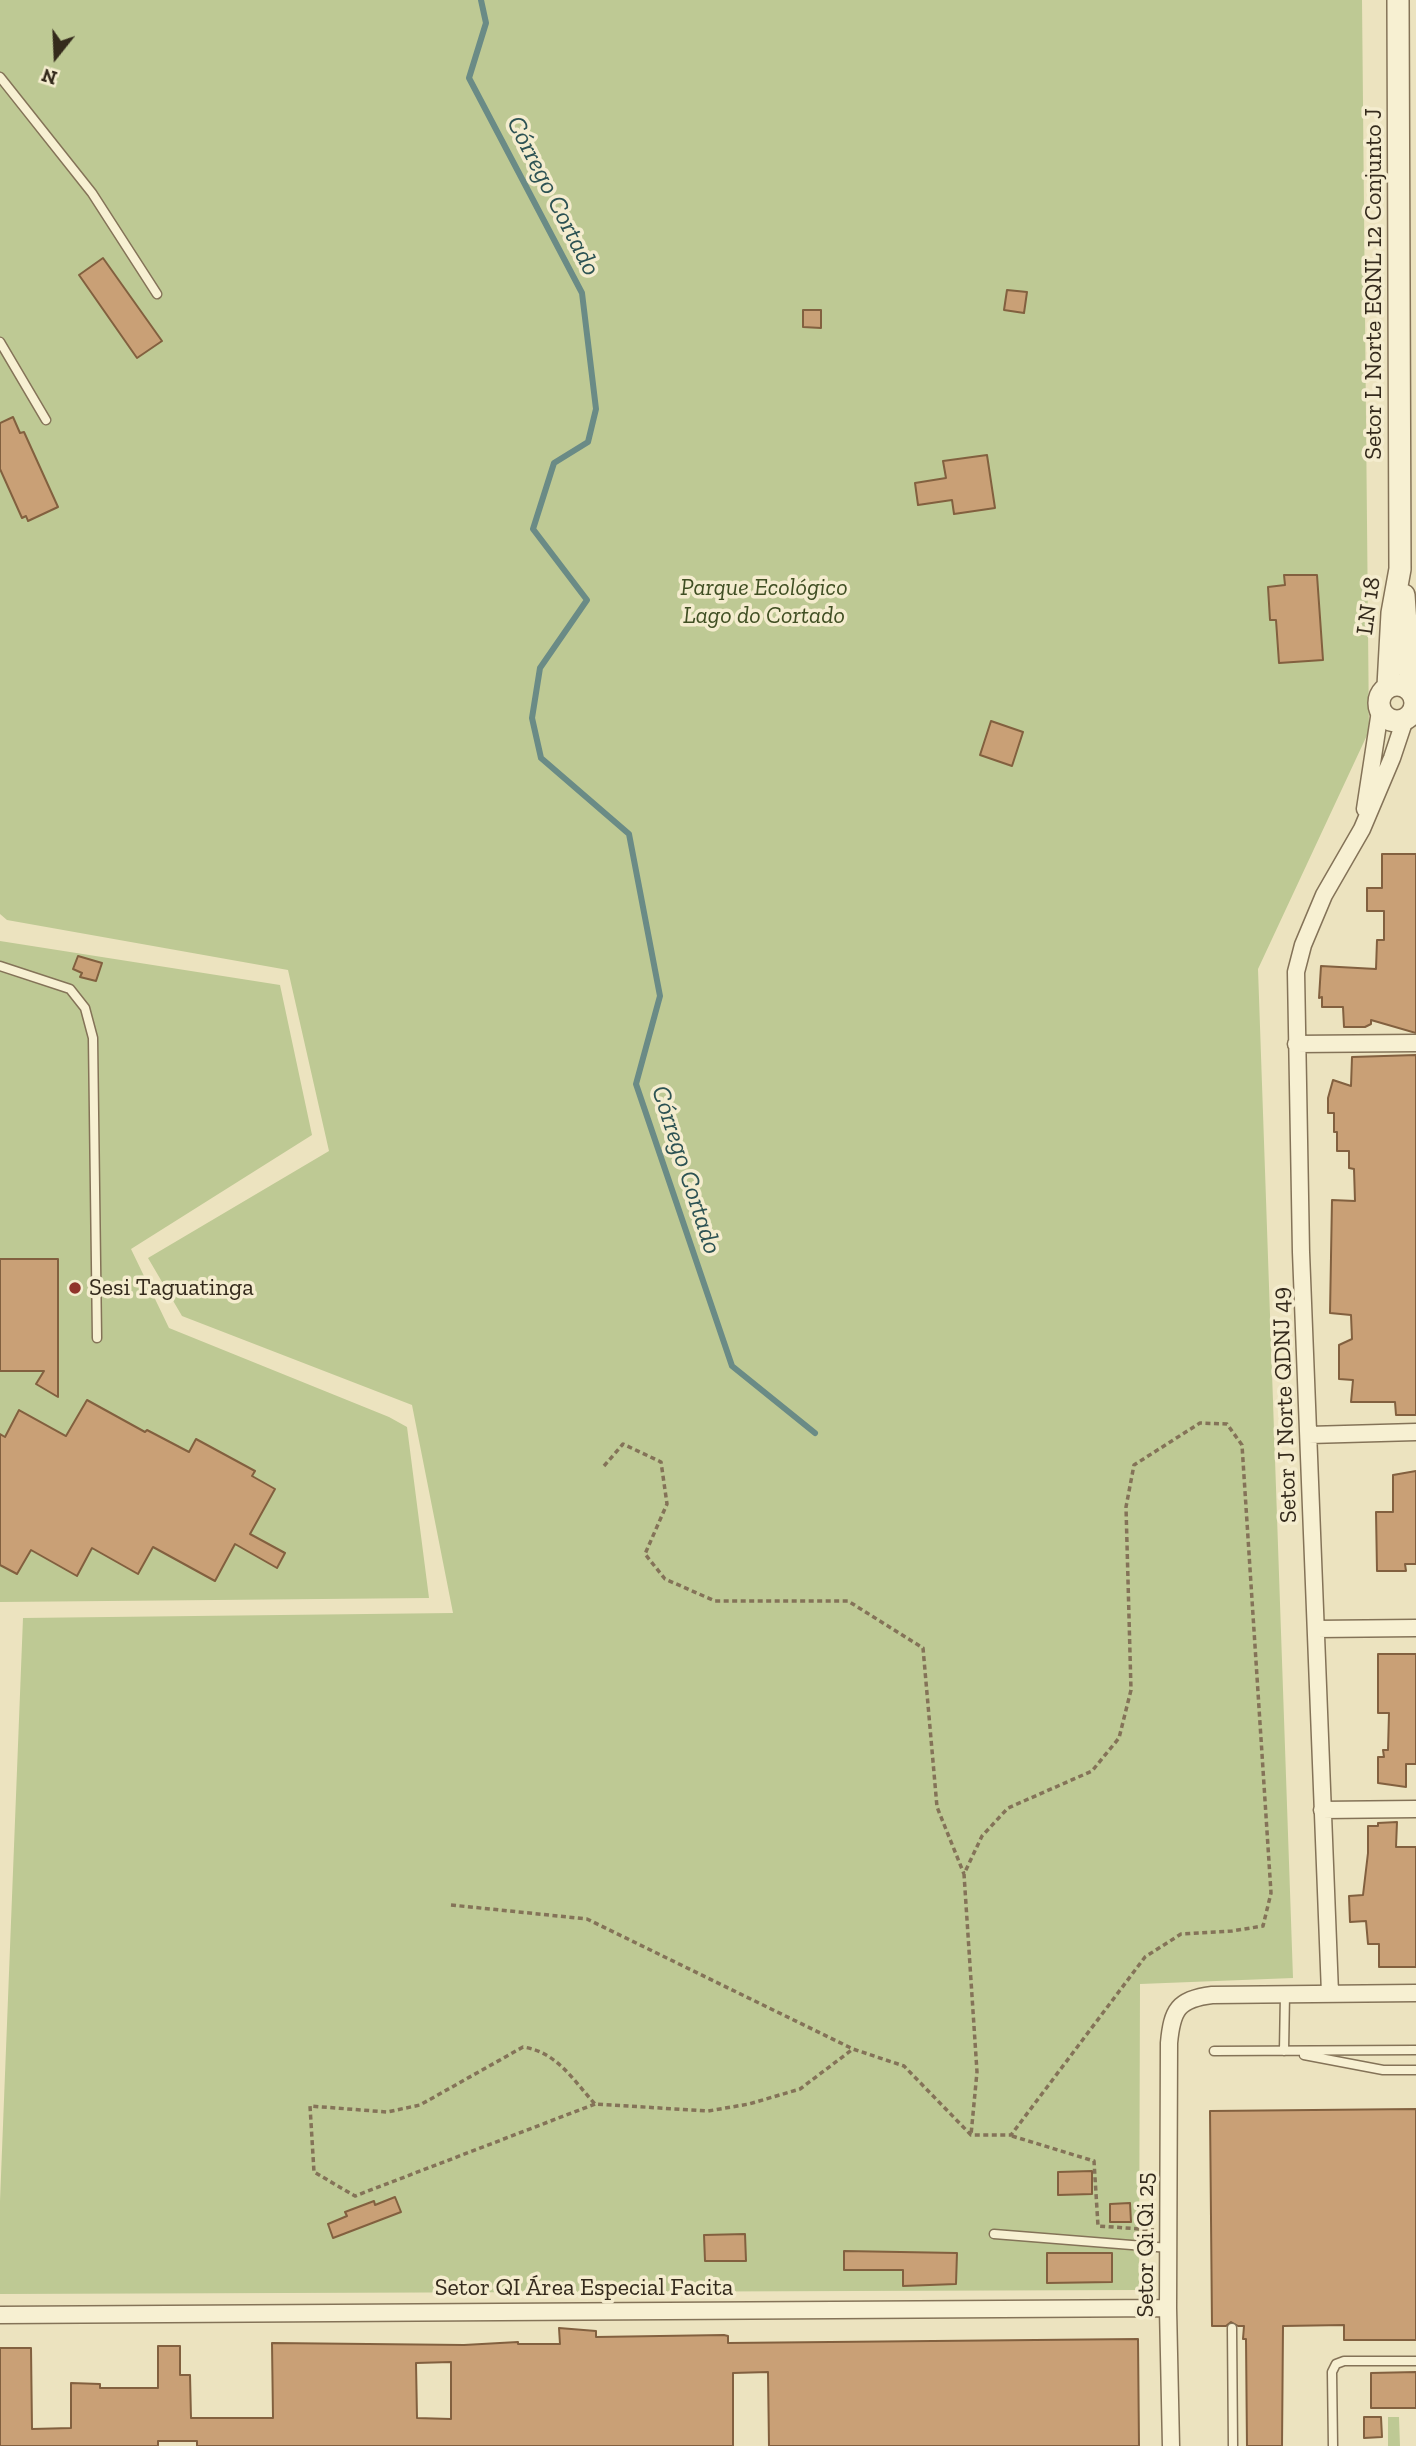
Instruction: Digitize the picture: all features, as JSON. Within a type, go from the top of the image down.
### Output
[{"type":"street","name":"Setor L Norte EQNL 12 Conjunto J","points":[[1398,0],[1400,569]]},
{"type":"street","name":"LN 18","points":[[1388,686],[1392,613],[1400,569]]},
{"type":"street","name":"LN 18","points":[[1400,569],[1412,704]]},
{"type":"street","points":[[1388,686],[1405,686],[1412,704],[1362,829],[1380,711],[1379,697],[1388,686]]},
{"type":"street","points":[[1380,711],[1391,720],[1412,704]]},
{"type":"street","name":"Setor J Norte QDNJ 49","points":[[1330,1993],[1301,1252],[1296,972],[1303,945],[1324,895],[1362,829]]},
{"type":"street","points":[[1296,1044],[1416,1043]]},
{"type":"street","points":[[1309,1435],[1416,1433]]},
{"type":"street","points":[[1316,1629],[1416,1628]]},
{"type":"street","points":[[1322,1810],[1416,1810]]},
{"type":"street","name":"Setor Qi Qi 25","points":[[1171,2446],[1168,2308],[1169,2043],[1171,2023],[1180,2005],[1192,1997],[1416,1993]]},
{"type":"street","name":"Setor QI Área Especial Facita","points":[[0,2315],[1168,2308]]},
{"type":"lane","points":[[0,77],[92,193],[157,294]]},
{"type":"lane","points":[[0,342],[47,420]]},
{"type":"lane","points":[[0,965],[70,989],[85,1008],[93,1038],[97,1338]]},
{"type":"lane","points":[[1284,2051],[1285,1994]]},
{"type":"lane","points":[[1214,2051],[1416,2050]]},
{"type":"lane","points":[[1284,2051],[1383,2070],[1416,2070]]},
{"type":"lane","points":[[994,2234],[1170,2249]]},
{"type":"lane","points":[[1232,2328],[1233,2446]]},
{"type":"lane","points":[[1333,2446],[1332,2372],[1336,2364],[1344,2361],[1416,2361]]},
{"type":"path","points":[[964,1874],[982,1836],[1008,1808],[1092,1771],[1119,1738],[1131,1690],[1126,1507],[1134,1465],[1200,1423],[1227,1424],[1242,1446],[1271,1893],[1263,1926],[1181,1934],[1145,1957],[1011,2135]]},
{"type":"path","points":[[604,1465],[623,1444],[661,1462],[667,1504],[645,1554],[665,1578],[715,1601],[848,1601],[923,1648],[937,1807],[964,1874],[977,2072],[971,2136]]},
{"type":"path","points":[[451,1905],[587,1919],[853,2049],[904,2066],[971,2136],[1011,2135],[1094,2161],[1098,2226],[1170,2231]]},
{"type":"path","points":[[595,2104],[554,2059],[539,2049],[523,2047],[420,2105],[387,2112],[310,2106],[314,2172],[355,2196],[595,2104],[708,2112],[749,2104],[800,2089],[853,2049]]},
{"type":"green space","name":"Parque Ecológico Lago do Cortado","points":[[0,0],[1362,0],[1369,731],[1258,969],[1293,1978],[1140,1984],[1139,2290],[0,2294],[0,2201],[23,1618],[453,1613],[412,1405],[182,1316],[148,1258],[329,1151],[288,970],[7,920],[0,914]]},
{"type":"green space","name":"Sesi Taguatinga","points":[[0,941],[280,985],[312,1135],[131,1249],[169,1328],[389,1417],[407,1427],[429,1598],[0,1602]]},
{"type":"green space","points":[[1388,2417],[1399,2417],[1400,2446],[1388,2446]]},
{"type":"building","points":[[103,258],[162,341],[137,358],[79,275]]},
{"type":"building","points":[[1007,290],[1027,292],[1024,313],[1004,310]]},
{"type":"building","points":[[803,310],[821,310],[821,328],[803,327]]},
{"type":"building","points":[[13,417],[20,433],[24,432],[58,507],[28,521],[26,516],[22,518],[0,469],[0,423]]},
{"type":"building","points":[[987,455],[995,508],[954,514],[952,500],[918,505],[915,483],[946,478],[943,461]]},
{"type":"building","points":[[1284,575],[1317,575],[1323,660],[1279,663],[1276,620],[1270,620],[1268,587],[1285,585]]},
{"type":"building","points":[[991,721],[1023,732],[1012,766],[980,755]]},
{"type":"building","points":[[1382,854],[1416,854],[1416,1033],[1371,1020],[1371,1024],[1365,1027],[1344,1027],[1343,1007],[1322,1007],[1322,997],[1319,998],[1321,966],[1376,969],[1377,940],[1384,940],[1384,911],[1367,911],[1367,888],[1382,888]]},
{"type":"building","points":[[78,956],[102,963],[96,981],[80,977],[82,973],[73,969]]},
{"type":"building","points":[[1416,1055],[1416,1415],[1396,1415],[1395,1402],[1351,1402],[1353,1380],[1339,1379],[1339,1345],[1352,1339],[1351,1315],[1330,1313],[1332,1200],[1355,1201],[1354,1169],[1349,1168],[1349,1151],[1337,1151],[1334,1113],[1328,1113],[1328,1098],[1333,1080],[1351,1086],[1352,1057]]},
{"type":"building","points":[[0,1259],[58,1259],[58,1397],[36,1384],[44,1371],[0,1371]]},
{"type":"building","points":[[87,1400],[145,1432],[147,1430],[189,1452],[196,1439],[255,1471],[252,1476],[275,1489],[250,1534],[285,1553],[277,1568],[235,1544],[215,1581],[153,1547],[138,1574],[92,1548],[77,1576],[31,1550],[17,1574],[0,1565],[0,1434],[5,1437],[19,1410],[66,1436]]},
{"type":"building","points":[[1416,1471],[1416,1564],[1405,1564],[1406,1571],[1377,1571],[1376,1512],[1393,1512],[1393,1475]]},
{"type":"building","points":[[1378,1654],[1416,1654],[1416,1764],[1406,1764],[1406,1787],[1378,1783],[1378,1757],[1384,1757],[1383,1750],[1388,1750],[1389,1713],[1378,1713]]},
{"type":"building","points":[[1397,1822],[1396,1847],[1416,1847],[1416,1967],[1379,1967],[1379,1944],[1368,1944],[1366,1921],[1350,1922],[1349,1896],[1363,1895],[1368,1826]]},
{"type":"building","points":[[1416,2109],[1416,2340],[1344,2340],[1344,2325],[1283,2326],[1282,2446],[1247,2446],[1244,2326],[1231,2322],[1226,2326],[1212,2326],[1210,2111]]},
{"type":"building","points":[[1092,2171],[1092,2194],[1058,2195],[1058,2172]]},
{"type":"building","points":[[395,2197],[401,2212],[333,2238],[328,2224],[347,2216],[345,2212],[374,2201],[375,2205]]},
{"type":"building","points":[[1130,2203],[1131,2222],[1110,2222],[1110,2204]]},
{"type":"building","points":[[745,2234],[746,2261],[705,2261],[704,2235]]},
{"type":"building","points":[[844,2251],[957,2253],[956,2284],[903,2286],[903,2270],[844,2270]]},
{"type":"building","points":[[1047,2253],[1112,2253],[1112,2282],[1047,2283]]},
{"type":"building","points":[[559,2328],[596,2331],[596,2337],[724,2335],[728,2336],[728,2343],[1138,2339],[1139,2446],[769,2446],[768,2372],[733,2373],[733,2446],[197,2446],[197,2441],[158,2441],[158,2446],[0,2446],[0,2348],[31,2348],[32,2429],[71,2428],[71,2383],[100,2384],[100,2388],[158,2388],[158,2346],[180,2346],[180,2375],[190,2375],[191,2418],[273,2418],[272,2343],[560,2344]],"holes":[[[451,2362],[451,2419],[417,2418],[416,2363]]]},
{"type":"building","points":[[1416,2372],[1416,2408],[1371,2408],[1371,2373]]},
{"type":"building","points":[[1364,2417],[1381,2417],[1382,2437],[1364,2438]]},
{"type":"waterway","name":"Córrego Cortado","points":[[481,0],[486,23],[469,78],[582,293],[596,409],[588,442],[554,463],[533,529],[587,600],[540,668],[532,718],[541,758],[629,834],[660,996],[636,1084],[732,1366],[815,1433]]},
{"type":"place","name":"Sesi Taguatinga","points":[[75,1288]]}]
